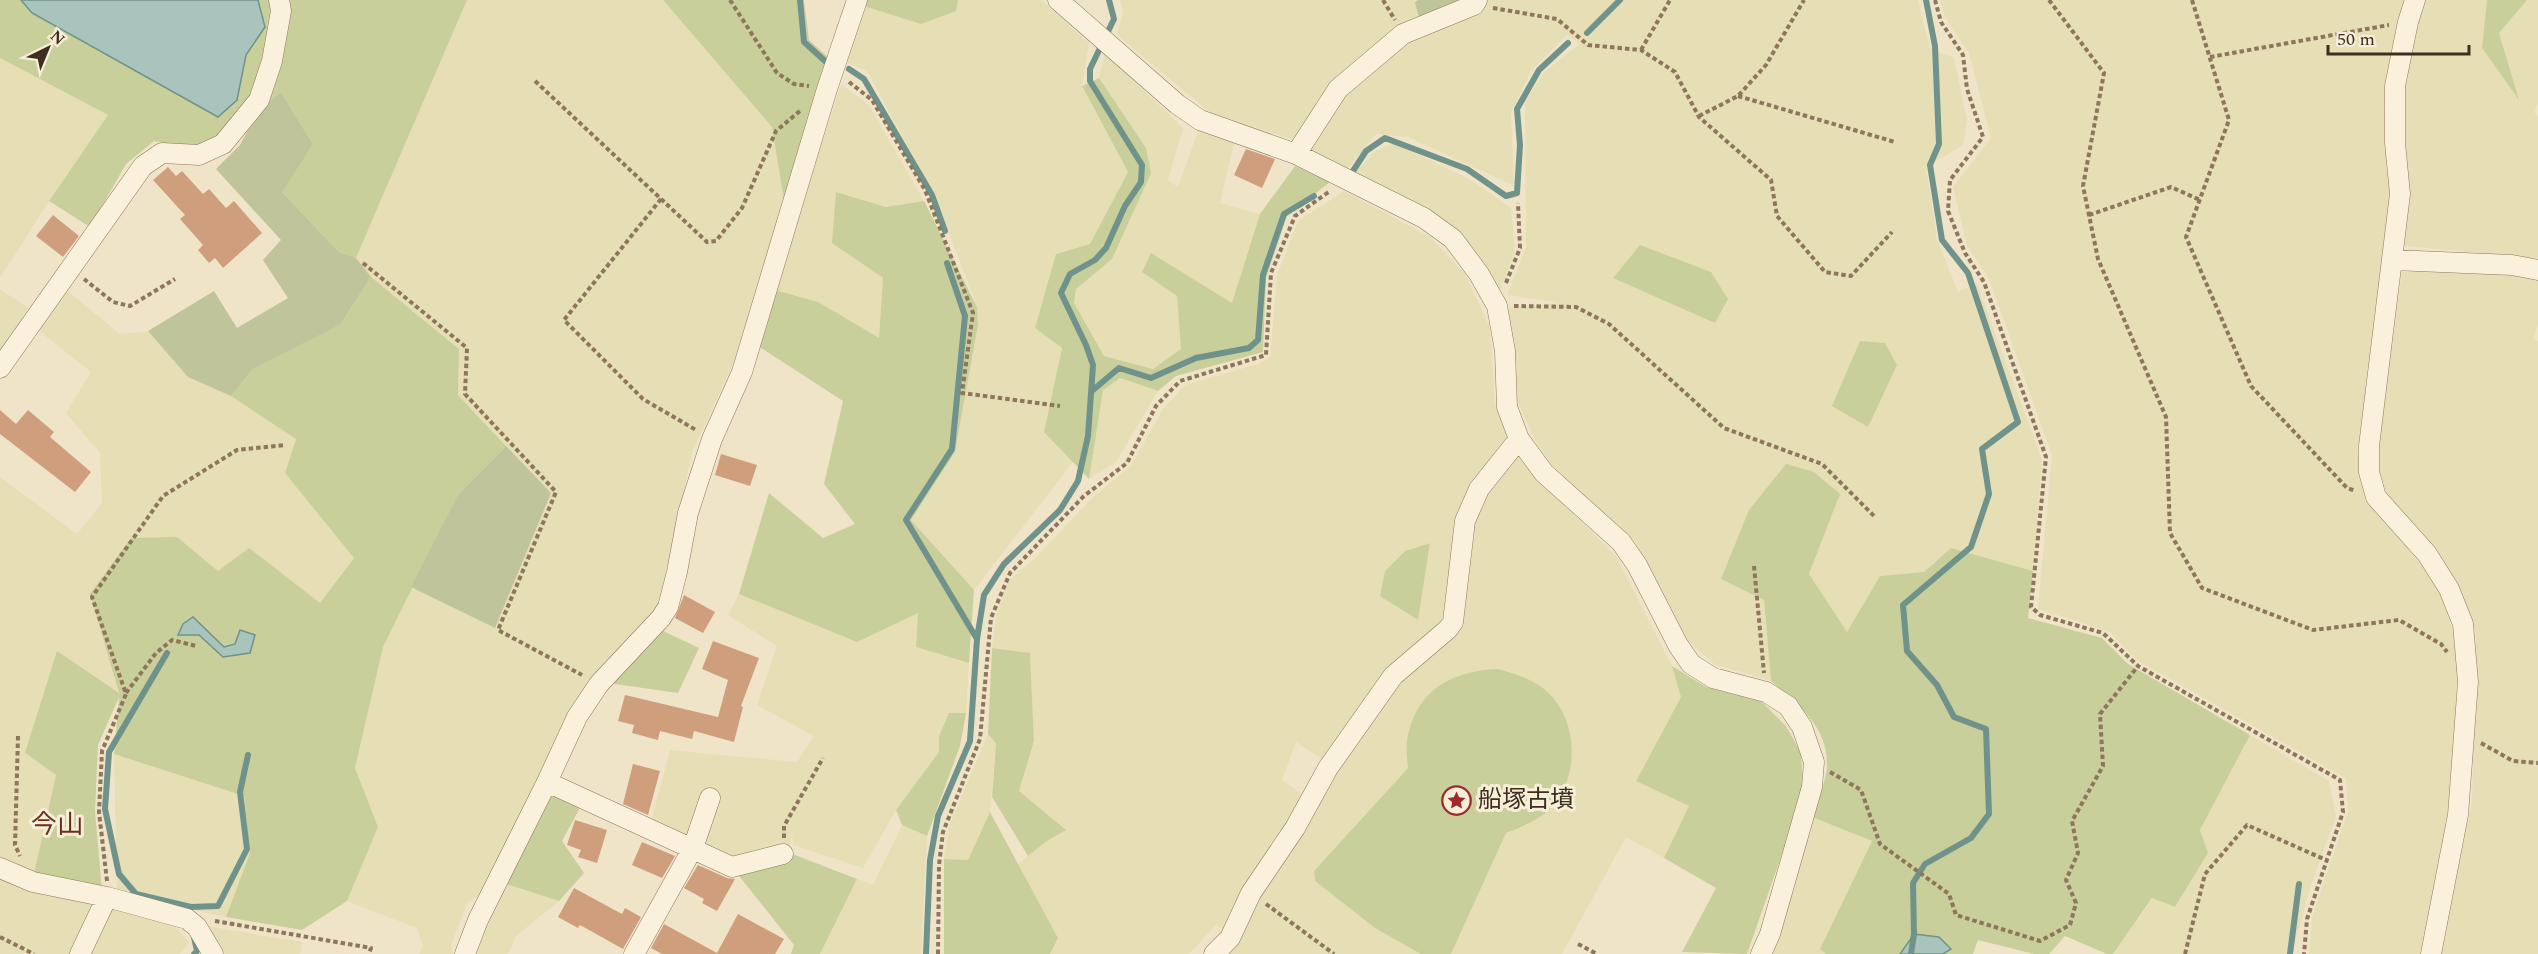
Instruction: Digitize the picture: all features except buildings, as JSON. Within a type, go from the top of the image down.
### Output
[{"type":"street","points":[[0,368],[143,166],[162,153],[199,155],[223,144],[259,100],[272,61],[281,11],[279,0]]},
{"type":"street","points":[[465,954],[478,920],[577,717],[599,684],[661,618],[668,607],[688,513],[712,439],[742,372],[827,89],[857,0]]},
{"type":"street","points":[[1058,0],[1177,104],[1200,120],[1296,154],[1424,218],[1453,239],[1479,274],[1497,306],[1504,351],[1508,407],[1519,439],[1544,472],[1621,542],[1637,565],[1691,664],[1713,678],[1766,692],[1788,706],[1802,727],[1815,762],[1808,798],[1770,934],[1761,954]]},
{"type":"street","points":[[2415,0],[2408,22],[2395,86],[2395,143],[2400,194],[2369,446],[2369,472],[2376,496],[2427,554],[2449,589],[2463,624],[2468,682],[2458,815],[2432,954]]},
{"type":"street","points":[[1296,154],[1338,89],[1403,33],[1476,2]]},
{"type":"street","points":[[2393,260],[2512,265],[2538,270]]},
{"type":"street","points":[[1214,954],[1230,938],[1251,893],[1295,828],[1328,768],[1393,676],[1448,629],[1453,622],[1466,521],[1479,489],[1519,439]]},
{"type":"street","points":[[547,782],[732,867],[783,854]]},
{"type":"street","points":[[634,954],[693,848],[710,798]]},
{"type":"street","points":[[0,868],[33,882],[107,897],[187,919],[197,927],[213,954]]},
{"type":"street","points":[[80,954],[107,897]]},
{"type":"path","points":[[730,0],[777,73],[794,84],[827,89]]},
{"type":"path","points":[[1641,50],[1670,0]]},
{"type":"path","points":[[1699,117],[1737,96],[1766,64],[1804,0]]},
{"type":"path","points":[[1935,0],[1941,22],[1963,55],[1967,89],[1983,137],[1950,180],[1948,211],[1965,253],[1984,282],[2046,457],[2031,607],[2040,615],[2103,633],[2138,666],[2340,780],[2343,812],[2307,919],[2304,954]]},
{"type":"path","points":[[2049,0],[2104,73],[2083,186],[2098,259],[2166,417],[2170,533],[2202,588],[2313,630],[2399,620],[2441,644],[2448,653]]},
{"type":"path","points":[[2192,0],[2229,120],[2186,237],[2251,386],[2347,488],[2376,496]]},
{"type":"path","points":[[1476,2],[1557,19],[1588,45],[1641,50],[1676,72],[1699,117],[1771,180],[1777,216],[1825,273],[1851,276],[1892,232]]},
{"type":"path","points":[[2210,57],[2408,22]]},
{"type":"path","points":[[835,70],[872,100],[925,190],[973,313],[962,393],[1060,405]]},
{"type":"path","points":[[535,81],[707,242],[716,241],[742,208],[776,131],[827,89]]},
{"type":"path","points":[[1737,96],[1895,142]]},
{"type":"path","points":[[938,954],[939,865],[943,832],[980,739],[991,618],[1010,573],[1084,496],[1127,463],[1156,406],[1180,381],[1266,355],[1271,273],[1295,216],[1327,195],[1342,177]]},
{"type":"path","points":[[2089,215],[2171,187],[2200,200]]},
{"type":"path","points":[[661,200],[564,320],[643,399],[712,439]]},
{"type":"path","points":[[1518,203],[1520,248],[1497,306],[1576,307],[1609,324],[1724,428],[1822,464],[1875,517]]},
{"type":"path","points":[[363,262],[467,348],[465,394],[556,492],[498,630],[599,684]]},
{"type":"path","points":[[69,268],[113,302],[130,306],[175,279]]},
{"type":"path","points":[[126,693],[92,597],[163,496],[237,450],[286,445]]},
{"type":"path","points":[[1754,567],[1766,692]]},
{"type":"path","points":[[107,897],[107,872],[99,812],[102,751],[126,693],[156,653],[172,640],[196,646]]},
{"type":"path","points":[[1815,762],[1861,790],[1880,844],[1948,894],[1956,915],[2040,941],[2070,925],[2076,903],[2066,880],[2078,853],[2072,821],[2103,766],[2100,714],[2138,666]]},
{"type":"path","points":[[2464,734],[2513,761],[2538,764]]},
{"type":"path","points":[[18,736],[15,845],[33,882]]},
{"type":"path","points":[[783,854],[784,826],[823,758]]},
{"type":"path","points":[[2185,954],[2205,874],[2247,825],[2326,860]]},
{"type":"path","points":[[1251,893],[1334,954]]},
{"type":"path","points":[[197,927],[204,919],[371,948],[369,954]]},
{"type":"path","points":[[0,937],[34,954]]},
{"type":"path","points":[[1578,944],[1597,954]]},
{"type":"shaded area","points":[[467,0],[663,0],[772,127],[785,207],[735,360],[692,452],[660,604],[587,686],[484,892],[468,902],[451,945],[453,954],[419,954],[423,947],[417,928],[347,901],[378,827],[355,768],[383,647],[411,587],[495,627],[551,493],[458,395],[459,349],[371,277],[356,258]]},
{"type":"shaded area","points":[[958,0],[1041,0],[1089,43],[1082,87],[1128,172],[1090,244],[1056,254],[1062,348],[1044,432],[1073,462],[974,590],[911,520],[955,452],[978,326],[977,307],[935,196],[867,71],[846,62],[864,6],[956,11]]},
{"type":"shaded area","points":[[1120,0],[1415,0],[1419,18],[1294,140],[1210,112],[1117,35],[1123,12]]},
{"type":"shaded area","points":[[1482,0],[1918,0],[1930,48],[1954,58],[1967,120],[1963,145],[1926,167],[1937,239],[1958,292],[1977,284],[2042,460],[2033,571],[1951,548],[1924,572],[1880,576],[1847,632],[1809,574],[1840,494],[1764,600],[1771,681],[1714,664],[1679,633],[1636,542],[1559,474],[1537,444],[1517,401],[1507,308],[1562,303],[1507,295],[1526,248],[1525,102],[1544,72],[1580,44],[1567,35],[1531,71],[1511,113],[1514,186],[1408,137],[1376,134],[1345,171],[1306,147],[1342,94],[1405,39]]},
{"type":"shaded area","points":[[1940,0],[2408,0],[2397,30],[2384,107],[2392,214],[2357,452],[2370,504],[2437,583],[2458,648],[2452,808],[2421,954],[2309,954],[2312,917],[2348,811],[2346,778],[2138,661],[2110,632],[2038,609],[2052,455],[1989,279],[1967,245],[1953,187],[1991,138],[1969,53],[1945,17]]},
{"type":"shaded area","points":[[2425,0],[2487,0],[2482,48],[2518,98],[2499,33],[2527,0],[2538,0],[2538,104],[2534,112],[2538,116],[2538,258],[2405,246],[2402,72]]},
{"type":"shaded area","points":[[1105,53],[1183,128],[1168,180],[1178,187],[1199,129],[1234,143],[1220,203],[1260,214],[1232,304],[1151,254],[1142,272],[1177,296],[1182,349],[1153,369],[1104,356],[1073,302],[1076,289],[1112,259],[1146,148],[1099,78]]},
{"type":"shaded area","points":[[0,58],[108,115],[0,278]]},
{"type":"shaded area","points":[[841,84],[869,105],[924,201],[886,207],[836,192],[833,243],[883,278],[879,339],[818,302],[775,290]]},
{"type":"shaded area","points":[[1394,143],[1469,179],[1511,208],[1515,252],[1500,291],[1479,256],[1442,218],[1354,174],[1375,151]]},
{"type":"shaded area","points":[[1344,191],[1430,237],[1465,274],[1490,328],[1495,405],[1511,440],[1466,495],[1448,622],[1325,761],[1296,742],[1282,780],[1304,795],[1223,930],[1216,925],[1189,954],[1050,954],[1058,938],[1017,865],[1065,830],[1019,791],[1034,741],[1030,653],[992,648],[996,616],[1009,581],[1035,558],[1093,497],[1131,466],[1163,409],[1185,385],[1258,364],[1270,357],[1277,275],[1298,221]],"holes":[[[1430,544],[1418,620],[1380,596],[1385,571],[1405,551]]]},
{"type":"shaded area","points":[[2402,272],[2521,273],[2538,280],[2538,324],[2533,340],[2538,341],[2538,954],[2439,954],[2472,803],[2476,632],[2454,577],[2387,496],[2376,460]]},
{"type":"shaded area","points":[[64,288],[120,334],[148,331],[188,377],[231,396],[296,439],[285,473],[354,557],[320,604],[249,549],[218,571],[177,537],[90,594],[119,694],[25,753],[56,775],[33,878],[0,861],[0,477],[77,534],[102,503],[100,453],[66,413],[91,372],[38,330]]},
{"type":"shaded area","points":[[0,289],[28,308],[0,350]]},
{"type":"shaded area","points":[[1120,378],[1158,391],[1116,462],[1089,479],[1102,390]]},
{"type":"shaded area","points":[[1517,449],[1553,494],[1616,556],[1672,666],[1681,697],[1636,780],[1689,806],[1664,858],[1626,837],[1562,954],[1451,954],[1506,833],[1530,824],[1407,742],[1408,768],[1314,871],[1315,881],[1375,928],[1422,954],[1227,954],[1323,788],[1414,664],[1458,628],[1474,507]]},
{"type":"shaded area","points":[[739,594],[857,642],[918,612],[916,647],[969,663],[966,713],[949,713],[939,736],[939,752],[896,810],[863,868],[793,845],[792,830],[790,853],[736,872],[651,822],[670,750],[797,762],[814,736],[757,705],[777,646],[728,615]]},
{"type":"shaded area","points":[[988,734],[996,742],[990,812],[968,860],[944,859],[949,826]]},
{"type":"shaded area","points":[[2250,735],[2329,781],[2336,816],[2310,888],[2292,954],[2113,954],[2153,898],[2175,907],[2208,853],[2200,830]]},
{"type":"shaded area","points":[[114,754],[244,796],[250,853],[226,917],[117,893]]},
{"type":"shaded area","points":[[1812,817],[1872,841],[1820,949],[1826,954],[1772,954]]},
{"type":"shaded area","points":[[902,825],[927,836],[921,954],[820,954],[857,879],[873,885]]},
{"type":"shaded area","points":[[0,876],[94,905],[71,954],[0,954]]},
{"type":"shaded area","points":[[503,883],[559,901],[516,936],[508,954],[472,954]]},
{"type":"shaded area","points":[[112,909],[170,921],[189,943],[180,954],[91,954]]},
{"type":"shaded area","points":[[206,926],[302,942],[300,954],[225,954]]},
{"type":"green space","points":[[0,0],[21,0],[32,13],[237,100],[246,55],[265,27],[258,0],[467,0],[356,258],[339,252],[281,191],[313,144],[281,92],[201,150],[154,141],[126,164],[90,227],[49,201],[108,115],[0,58]]},
{"type":"green space","points":[[663,0],[804,0],[809,40],[829,58],[785,207],[772,127]]},
{"type":"green space","points":[[866,0],[958,0],[956,11],[921,24],[864,6]]},
{"type":"green space","points":[[1418,0],[1459,0],[1456,4],[1419,18],[1415,2]]},
{"type":"green space","points":[[2487,0],[2527,0],[2499,33],[2519,100],[2482,48]]},
{"type":"green space","points":[[1099,78],[1146,148],[1151,173],[1112,259],[1076,289],[1074,303],[1104,356],[1153,369],[1181,349],[1177,296],[1142,272],[1151,253],[1232,303],[1260,214],[1295,166],[1330,182],[1287,216],[1266,278],[1263,352],[1176,376],[1158,391],[1120,378],[1103,390],[1089,479],[1044,432],[1062,348],[1035,328],[1056,254],[1090,244],[1128,172],[1082,86]]},
{"type":"green space","points":[[281,92],[313,144],[282,192],[339,252],[356,258],[371,277],[340,325],[253,369],[231,396],[188,377],[148,331],[214,291],[237,328],[288,298],[263,260],[281,240],[216,169],[240,145],[260,108]]},
{"type":"green space","points":[[836,192],[886,207],[924,201],[977,307],[978,325],[955,452],[911,520],[974,590],[969,663],[916,647],[918,613],[857,642],[739,594],[769,493],[823,538],[855,524],[824,484],[843,401],[758,346],[775,290],[818,302],[879,338],[883,278],[832,243]]},
{"type":"green space","points":[[1640,245],[1711,272],[1728,299],[1715,323],[1613,278]]},
{"type":"green space","points":[[371,277],[459,349],[458,395],[506,446],[459,493],[383,647],[355,768],[378,827],[347,901],[302,930],[226,917],[250,853],[244,796],[114,754],[119,697],[98,745],[95,811],[102,891],[33,878],[56,775],[25,753],[57,651],[119,693],[90,594],[131,538],[177,537],[218,571],[249,548],[320,603],[354,558],[285,473],[296,439],[231,396],[253,369],[340,325]]},
{"type":"green space","points":[[1860,341],[1885,343],[1897,365],[1868,427],[1832,406]]},
{"type":"green space","points":[[506,446],[551,493],[495,628],[411,587],[459,493]]},
{"type":"green space","points":[[1786,464],[1814,472],[1840,494],[1809,574],[1847,632],[1880,576],[1924,572],[1951,548],[2033,571],[2028,618],[2102,638],[2128,664],[2250,735],[2200,830],[2208,853],[2175,907],[2152,898],[2113,954],[2107,954],[2065,936],[2049,954],[2034,954],[1978,940],[1973,954],[1943,954],[1950,949],[1914,934],[1900,954],[1826,954],[1820,949],[1872,841],[1812,817],[1827,769],[1826,750],[1822,738],[1809,716],[1771,681],[1764,600],[1721,579],[1749,510]]},
{"type":"green space","points":[[1430,543],[1418,620],[1380,596],[1385,571],[1405,551]]},
{"type":"green space","points":[[657,628],[699,648],[678,693],[608,683]]},
{"type":"green space","points":[[992,648],[1030,653],[1034,741],[1019,791],[1066,830],[1028,856],[992,797],[996,743],[988,734]]},
{"type":"green space","points":[[1672,666],[1706,687],[1762,702],[1786,726],[1801,753],[1803,794],[1747,954],[1682,952],[1716,888],[1664,858],[1689,806],[1636,781],[1681,697]]},
{"type":"green space","points":[[1498,669],[1533,682],[1556,701],[1564,715],[1572,748],[1567,781],[1560,796],[1550,809],[1524,826],[1506,833],[1451,954],[1421,954],[1375,928],[1315,881],[1314,871],[1408,768],[1407,740],[1418,708],[1427,696],[1438,686],[1451,679],[1465,674]]},
{"type":"green space","points":[[949,713],[966,713],[960,746],[927,836],[902,825],[896,810],[939,752],[939,736]]},
{"type":"green space","points":[[551,789],[582,804],[562,841],[584,873],[559,901],[503,883]]},
{"type":"green space","points":[[990,812],[1058,938],[1050,954],[944,954],[944,859],[968,860]]},
{"type":"green space","points":[[790,853],[857,879],[820,954],[791,954],[794,945],[736,872]]},
{"type":"water","points":[[21,0],[258,0],[265,27],[246,55],[237,100],[218,117],[32,13]]},
{"type":"water","points":[[193,617],[224,647],[235,644],[240,630],[255,635],[250,653],[223,657],[199,635],[178,635],[183,624]]},
{"type":"water","points":[[1914,934],[1939,937],[1951,949],[1943,954],[1900,954]]},
{"type":"waterway","points":[[800,0],[804,42],[825,61]]},
{"type":"waterway","points":[[926,954],[930,860],[938,816],[970,741],[977,639],[984,595],[1004,564],[1060,510],[1078,481],[1088,436],[1093,365],[1061,293],[1070,274],[1095,260],[1106,248],[1125,206],[1141,182],[1142,165],[1090,81],[1090,69],[1114,19],[1109,0]]},
{"type":"waterway","points":[[1587,33],[1620,0]]},
{"type":"waterway","points":[[1911,954],[1914,934],[1913,883],[1925,864],[1971,838],[1989,814],[1986,729],[1954,717],[1937,685],[1907,651],[1903,605],[1971,547],[1989,494],[1982,449],[2018,422],[1968,273],[1942,240],[1930,165],[1939,144],[1935,46],[1926,0]]},
{"type":"waterway","points":[[1353,171],[1366,151],[1385,138],[1467,169],[1506,196],[1517,193],[1520,145],[1517,109],[1539,70],[1568,43]]},
{"type":"waterway","points":[[849,69],[864,79],[932,195],[945,231]]},
{"type":"waterway","points":[[1093,390],[1119,368],[1151,378],[1196,358],[1249,348],[1258,340],[1263,275],[1284,214],[1314,196]]},
{"type":"waterway","points":[[947,263],[965,316],[952,449],[906,520],[977,639]]},
{"type":"waterway","points":[[167,653],[109,752],[105,809],[119,874],[136,894],[191,907],[218,906],[247,849],[240,792],[248,755]]},
{"type":"waterway","points":[[2290,954],[2299,884]]},
{"type":"waterway","points":[[194,937],[197,951],[194,954]]},
{"type":"place","name":"船塚古墳","points":[[1457,800]]},
{"type":"district","name":"今山","points":[[57,825]]}]
